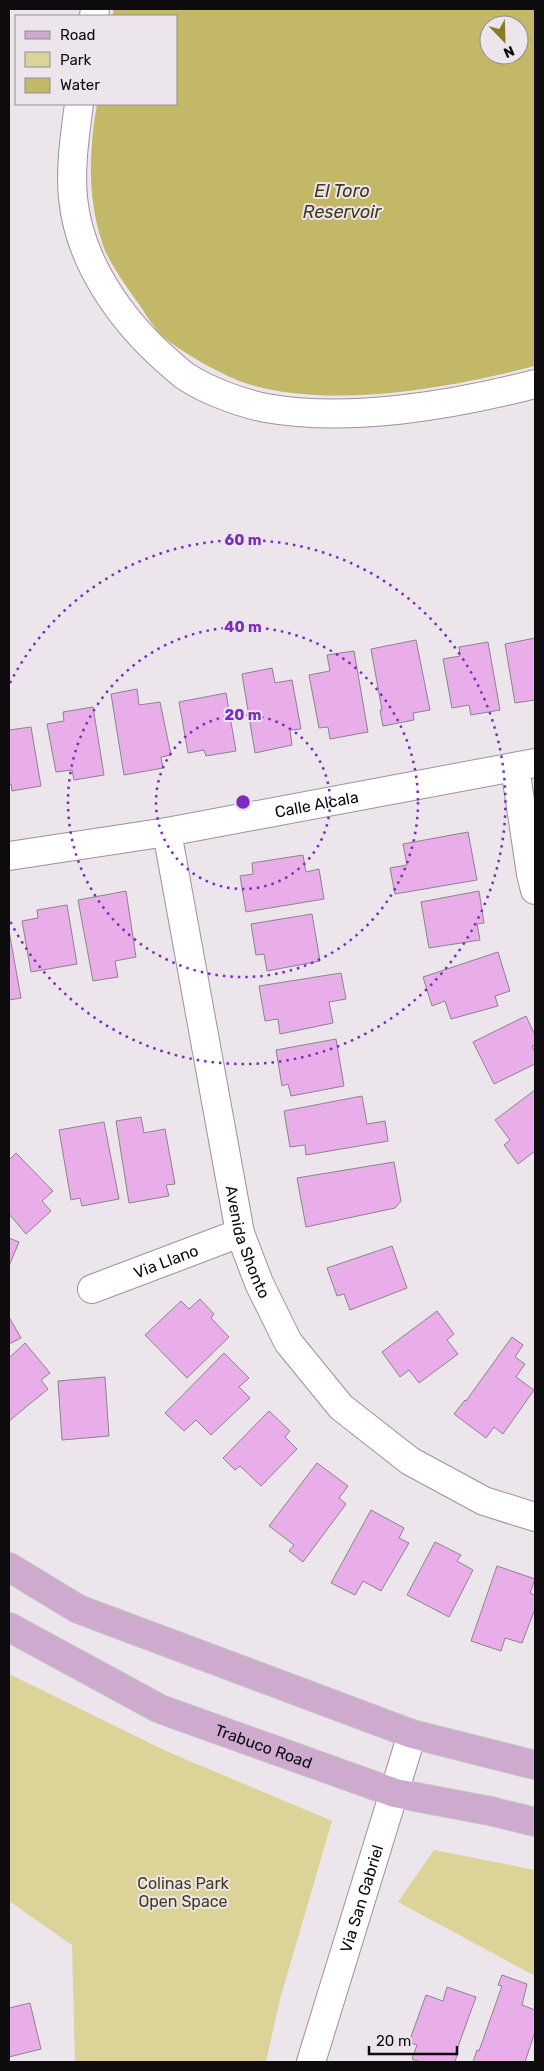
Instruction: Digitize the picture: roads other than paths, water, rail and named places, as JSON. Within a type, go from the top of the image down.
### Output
[{"type":"main road","points":[[9,1568],[78,1609],[412,1734],[535,1765]]},
{"type":"main road","name":"Trabuco Road","points":[[9,1627],[160,1709],[395,1793],[490,1811],[535,1822]]},
{"type":"street","points":[[79,105],[72,158],[73,199],[80,235],[98,276],[121,313],[147,343],[185,376],[226,396],[265,408],[323,413],[398,410],[489,396],[535,384]]},
{"type":"street","points":[[525,765],[531,874],[535,890]]},
{"type":"street","name":"Calle Alcala","points":[[9,856],[167,832],[525,765]]},
{"type":"street","name":"Avenida Shonto","points":[[167,832],[240,1233],[259,1283],[288,1342],[341,1407],[410,1461],[484,1501],[535,1517]]},
{"type":"street","name":"Via Llano","points":[[92,1289],[240,1233]]},
{"type":"street","name":"Via San Gabriel","points":[[311,2062],[412,1734]]},
{"type":"water","name":"El Toro Reservoir","points":[[114,9],[535,9],[535,366],[466,382],[390,393],[352,395],[314,395],[278,391],[245,383],[226,375],[204,364],[166,339],[154,326],[112,264],[104,249],[97,225],[92,190],[91,156],[97,105],[178,105],[178,15],[112,15]]},
{"type":"park label","name":"Colinas Park Open Space","points":[[183,1892]]}]
